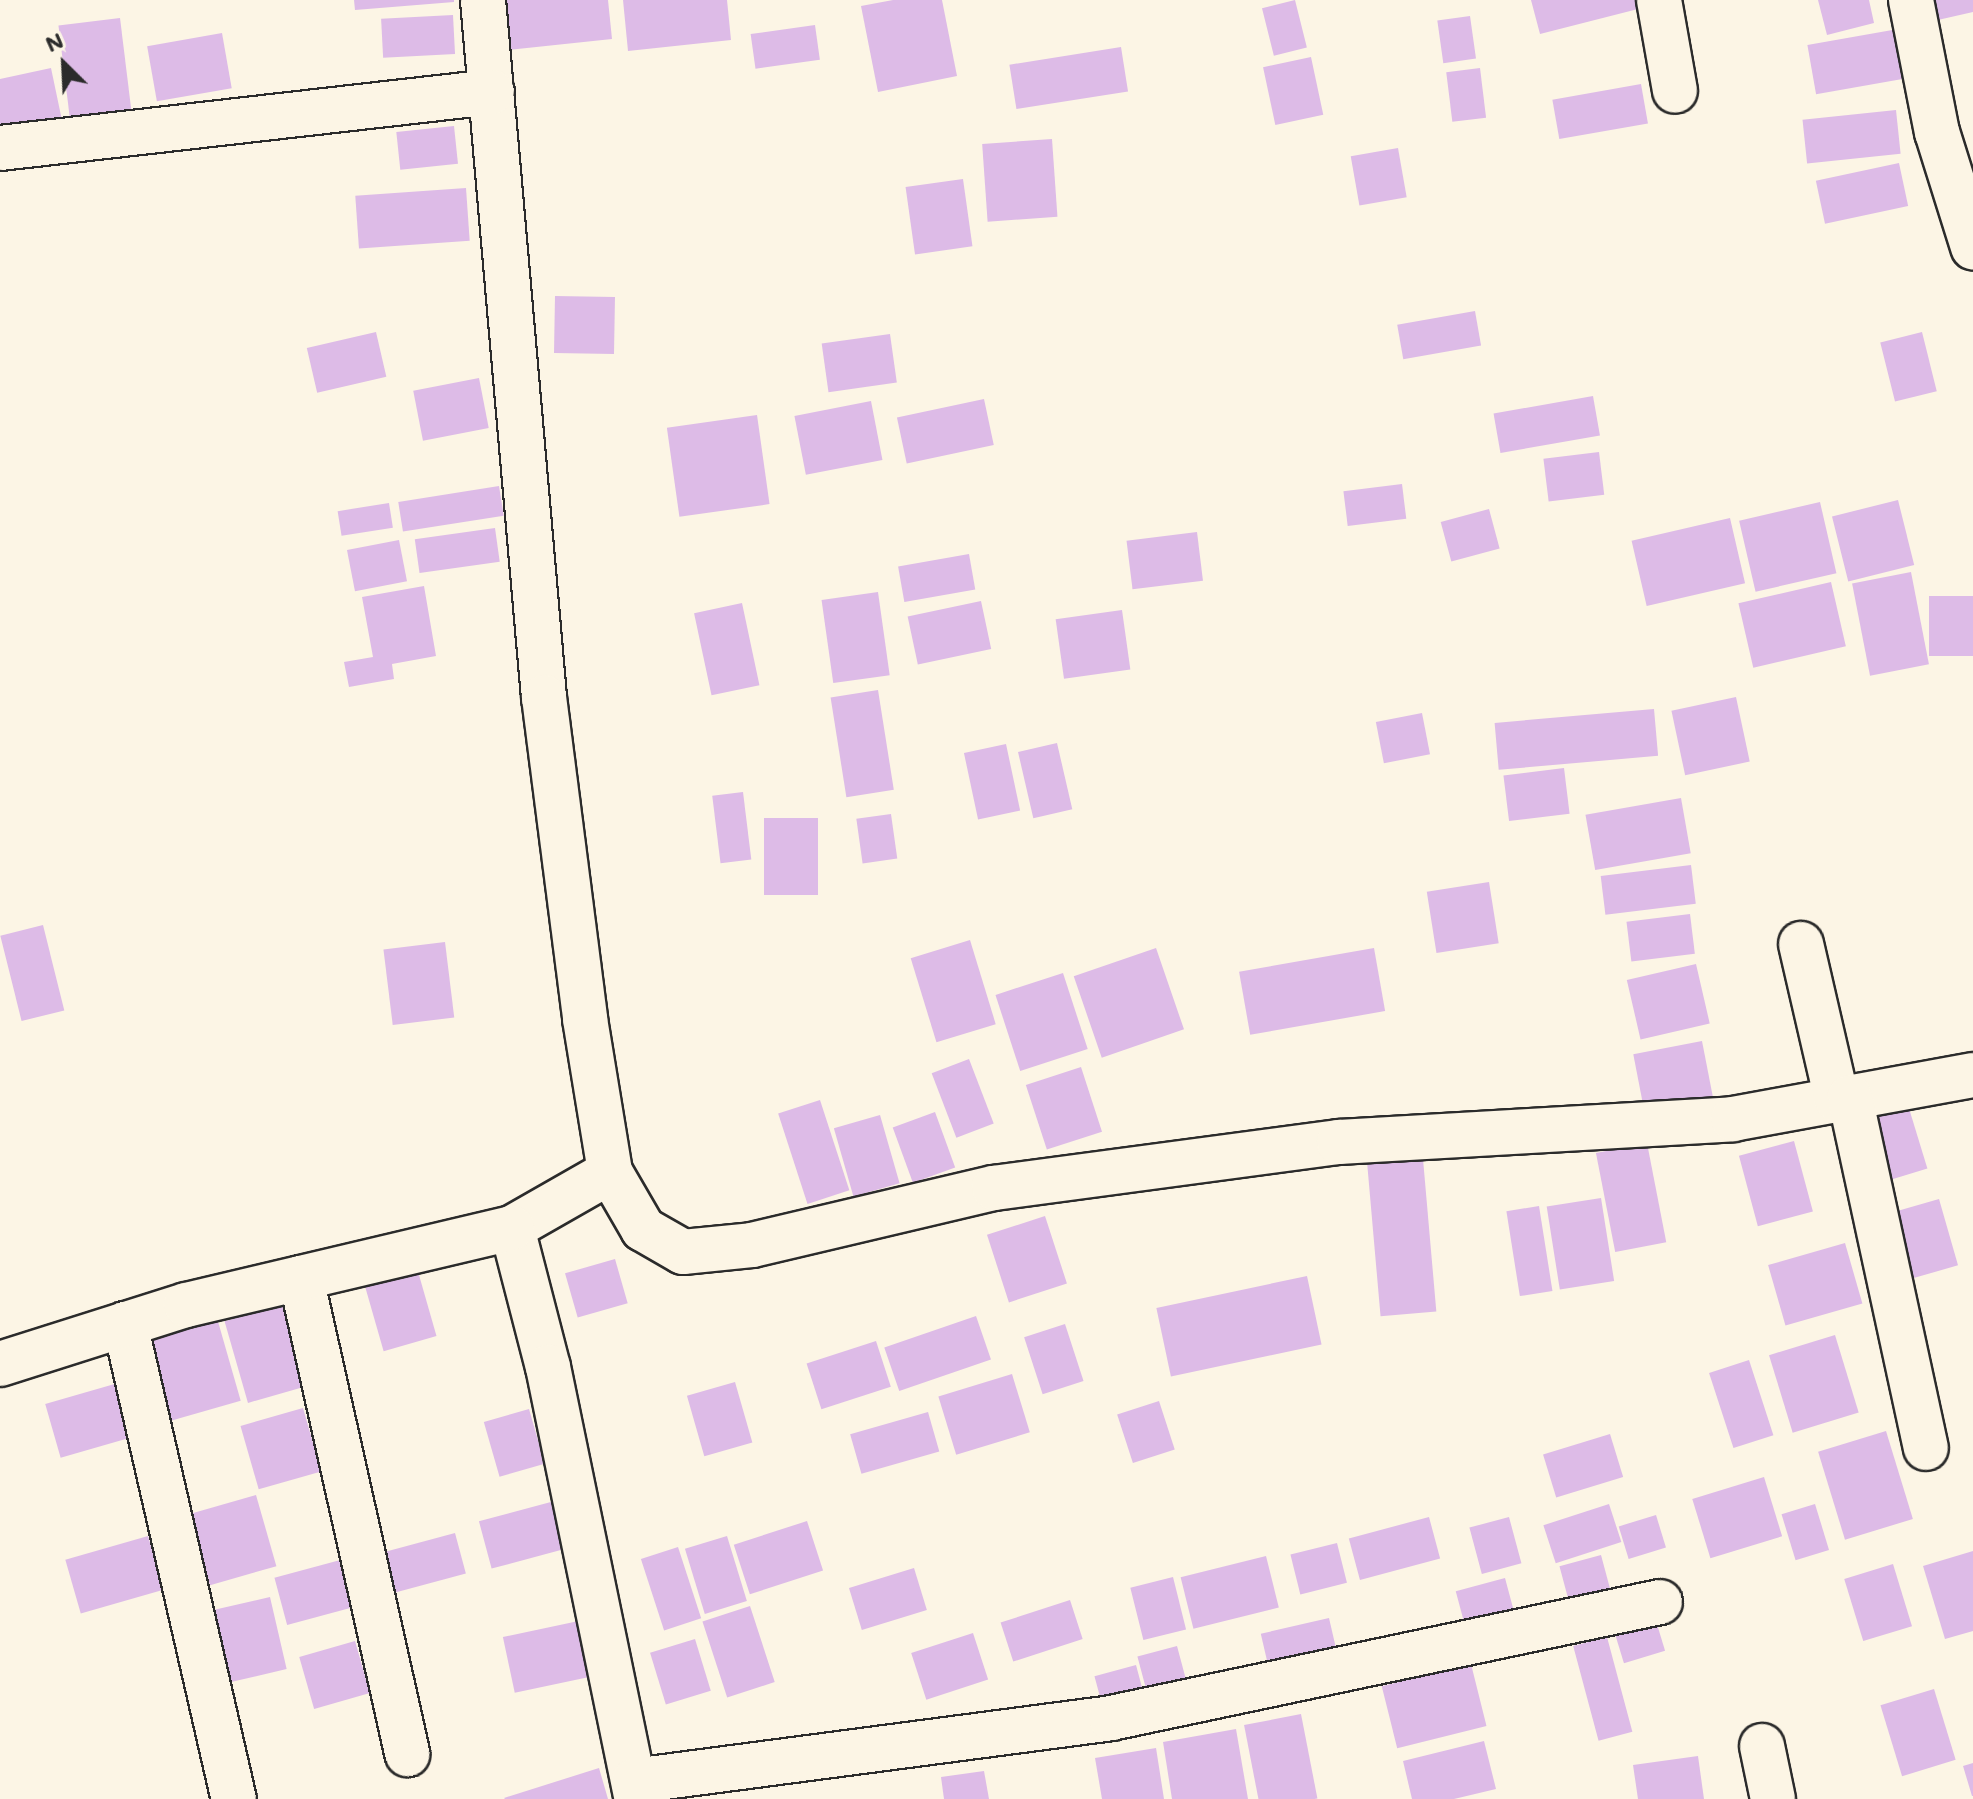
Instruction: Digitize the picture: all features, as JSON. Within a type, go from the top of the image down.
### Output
[{"type":"street","points":[[483,0],[544,697],[610,1172],[643,1229],[683,1252],[752,1245],[994,1188],[1324,1144],[1733,1119],[1973,1075]]},
{"type":"street","points":[[1659,0],[1675,91]]},
{"type":"street","points":[[1911,0],[1937,132],[1973,247]]},
{"type":"street","points":[[0,148],[492,92]]},
{"type":"street","points":[[1801,944],[1844,1098],[1926,1448]]},
{"type":"street","points":[[0,1364],[125,1324],[512,1228],[610,1172]]},
{"type":"street","points":[[512,1228],[548,1367],[635,1790],[1111,1718],[1660,1602]]},
{"type":"street","points":[[301,1278],[407,1754]]},
{"type":"street","points":[[125,1324],[234,1799]]},
{"type":"street","points":[[1762,1746],[1773,1799]]},
{"type":"building","points":[[354,0],[454,0],[454,2],[355,10]]},
{"type":"building","points":[[502,0],[608,0],[612,39],[507,50]]},
{"type":"building","points":[[623,0],[727,0],[731,40],[628,51]]},
{"type":"building","points":[[893,0],[942,0],[957,76],[878,92],[861,6]]},
{"type":"building","points":[[1295,0],[1307,48],[1274,56],[1262,8]]},
{"type":"building","points":[[1531,0],[1636,0],[1638,9],[1540,34]]},
{"type":"building","points":[[1818,0],[1869,0],[1874,23],[1827,35]]},
{"type":"building","points":[[1924,0],[1973,0],[1973,12],[1929,22]]},
{"type":"building","points":[[453,15],[455,54],[383,58],[381,19]]},
{"type":"building","points":[[1470,16],[1476,59],[1443,63],[1437,21]]},
{"type":"building","points":[[120,18],[131,110],[70,118],[58,26]]},
{"type":"building","points":[[815,25],[820,60],[756,69],[751,34]]},
{"type":"building","points":[[1898,29],[1907,78],[1816,94],[1807,45]]},
{"type":"building","points":[[222,33],[232,88],[157,101],[147,46]]},
{"type":"building","points":[[1121,47],[1128,91],[1016,109],[1009,65]]},
{"type":"building","points":[[1311,57],[1323,115],[1275,125],[1263,67]]},
{"type":"building","points":[[51,68],[64,130],[0,143],[0,79]]},
{"type":"building","points":[[1480,68],[1486,118],[1452,122],[1446,72]]},
{"type":"building","points":[[1641,84],[1648,123],[1559,139],[1552,100]]},
{"type":"building","points":[[1896,110],[1901,154],[1807,164],[1803,120]]},
{"type":"building","points":[[454,126],[458,164],[400,170],[396,132]]},
{"type":"building","points":[[1052,139],[1057,217],[988,222],[982,144]]},
{"type":"building","points":[[1398,148],[1407,197],[1359,206],[1351,156]]},
{"type":"building","points":[[1899,163],[1908,206],[1825,224],[1816,181]]},
{"type":"building","points":[[963,179],[972,246],[915,254],[906,187]]},
{"type":"building","points":[[466,188],[470,241],[359,249],[355,196]]},
{"type":"building","points":[[555,296],[615,297],[614,354],[554,353]]},
{"type":"building","points":[[1475,311],[1481,345],[1403,359],[1397,325]]},
{"type":"building","points":[[376,332],[386,377],[317,393],[307,348]]},
{"type":"building","points":[[1922,332],[1937,391],[1895,402],[1880,342]]},
{"type":"building","points":[[890,334],[897,383],[828,392],[822,344]]},
{"type":"building","points":[[479,378],[489,428],[423,441],[413,391]]},
{"type":"building","points":[[1593,396],[1600,435],[1500,453],[1494,414]]},
{"type":"building","points":[[984,399],[994,445],[907,463],[897,418]]},
{"type":"building","points":[[871,401],[882,460],[806,475],[794,416]]},
{"type":"building","points":[[757,415],[770,504],[679,517],[667,428]]},
{"type":"building","points":[[1599,452],[1604,495],[1549,502],[1543,459]]},
{"type":"building","points":[[1402,484],[1406,519],[1348,526],[1343,491]]},
{"type":"building","points":[[499,486],[504,516],[403,532],[398,502]]},
{"type":"building","points":[[1898,500],[1914,565],[1848,581],[1832,516]]},
{"type":"building","points":[[1820,502],[1836,573],[1756,592],[1739,521]]},
{"type":"building","points":[[389,503],[393,528],[342,536],[338,511]]},
{"type":"building","points":[[1489,509],[1500,549],[1451,562],[1441,522]]},
{"type":"building","points":[[1730,518],[1745,583],[1647,606],[1632,541]]},
{"type":"building","points":[[495,528],[500,562],[420,573],[415,539]]},
{"type":"building","points":[[1197,532],[1203,581],[1133,589],[1127,541]]},
{"type":"building","points":[[399,540],[407,581],[355,591],[347,550]]},
{"type":"building","points":[[969,554],[975,589],[904,602],[898,567]]},
{"type":"building","points":[[1911,572],[1929,664],[1870,676],[1852,583]]},
{"type":"building","points":[[1831,582],[1846,646],[1753,668],[1738,603]]},
{"type":"building","points":[[424,586],[436,656],[392,664],[394,679],[349,687],[344,662],[373,657],[362,597]]},
{"type":"building","points":[[878,592],[890,675],[833,683],[822,600]]},
{"type":"building","points":[[1929,596],[1973,596],[1973,656],[1929,656]]},
{"type":"building","points":[[981,601],[991,649],[918,665],[908,617]]},
{"type":"building","points":[[742,603],[759,685],[712,695],[694,613]]},
{"type":"building","points":[[1122,610],[1130,669],[1064,679],[1056,619]]},
{"type":"building","points":[[878,690],[894,790],[846,797],[831,698]]},
{"type":"building","points":[[1736,697],[1750,762],[1685,775],[1671,711]]},
{"type":"building","points":[[1654,709],[1658,756],[1499,770],[1495,723]]},
{"type":"building","points":[[1422,713],[1430,754],[1384,763],[1376,722]]},
{"type":"building","points":[[1057,743],[1072,809],[1033,818],[1018,752]]},
{"type":"building","points":[[1006,744],[1020,811],[978,819],[964,753]]},
{"type":"building","points":[[1564,768],[1570,814],[1509,821],[1503,775]]},
{"type":"building","points":[[743,792],[751,859],[721,863],[712,796]]},
{"type":"building","points":[[1681,798],[1691,853],[1595,870],[1585,815]]},
{"type":"building","points":[[891,814],[897,859],[863,863],[856,819]]},
{"type":"building","points":[[764,818],[818,818],[818,895],[764,895]]},
{"type":"building","points":[[1691,865],[1696,904],[1605,915],[1601,876]]},
{"type":"building","points":[[1489,882],[1499,943],[1436,953],[1427,892]]},
{"type":"building","points":[[1690,914],[1695,954],[1631,962],[1626,922]]},
{"type":"building","points":[[43,925],[64,1010],[22,1021],[0,936]]},
{"type":"building","points":[[970,940],[996,1024],[936,1042],[911,958]]},
{"type":"building","points":[[445,942],[454,1017],[393,1025],[383,950]]},
{"type":"building","points":[[1156,948],[1184,1029],[1102,1058],[1074,976]]},
{"type":"building","points":[[1374,948],[1385,1011],[1250,1035],[1239,972]]},
{"type":"building","points":[[1696,964],[1710,1023],[1641,1039],[1627,980]]},
{"type":"building","points":[[1063,973],[1088,1049],[1020,1071],[995,995]]},
{"type":"building","points":[[1702,1041],[1714,1105],[1646,1118],[1633,1054]]},
{"type":"building","points":[[969,1059],[994,1123],[956,1138],[932,1073]]},
{"type":"building","points":[[1081,1067],[1102,1132],[1047,1150],[1026,1085]]},
{"type":"building","points":[[1904,1092],[1927,1169],[1888,1180],[1865,1104]]},
{"type":"building","points":[[820,1100],[849,1190],[808,1204],[778,1114]]},
{"type":"building","points":[[935,1112],[955,1167],[913,1183],[893,1127]]},
{"type":"building","points":[[880,1115],[900,1183],[853,1196],[834,1128]]},
{"type":"building","points":[[1794,1141],[1813,1212],[1758,1226],[1739,1156]]},
{"type":"building","points":[[1647,1143],[1666,1242],[1615,1252],[1596,1153]]},
{"type":"building","points":[[1423,1159],[1436,1311],[1381,1316],[1367,1164]]},
{"type":"building","points":[[1601,1198],[1614,1281],[1560,1290],[1547,1207]]},
{"type":"building","points":[[1939,1199],[1958,1265],[1913,1278],[1894,1212]]},
{"type":"building","points":[[1539,1206],[1552,1291],[1520,1296],[1506,1211]]},
{"type":"building","points":[[1045,1216],[1067,1284],[1009,1302],[987,1235]]},
{"type":"building","points":[[1845,1243],[1862,1304],[1785,1326],[1768,1265]]},
{"type":"building","points":[[615,1259],[628,1303],[578,1318],[565,1273]]},
{"type":"building","points":[[415,1261],[436,1336],[384,1351],[362,1276]]},
{"type":"building","points":[[1307,1276],[1322,1344],[1171,1376],[1156,1308]]},
{"type":"building","points":[[288,1303],[311,1385],[248,1403],[225,1321]]},
{"type":"building","points":[[976,1316],[991,1359],[899,1391],[884,1348]]},
{"type":"building","points":[[217,1318],[241,1401],[165,1422],[141,1340]]},
{"type":"building","points":[[1065,1324],[1084,1381],[1043,1394],[1024,1337]]},
{"type":"building","points":[[1835,1335],[1859,1412],[1793,1433],[1769,1355]]},
{"type":"building","points":[[876,1341],[891,1387],[821,1409],[807,1364]]},
{"type":"building","points":[[1749,1360],[1773,1435],[1733,1448],[1709,1373]]},
{"type":"building","points":[[1012,1374],[1030,1432],[956,1455],[938,1397]]},
{"type":"building","points":[[125,1381],[140,1435],[61,1458],[45,1404]]},
{"type":"building","points":[[735,1382],[752,1443],[704,1456],[687,1396]]},
{"type":"building","points":[[1159,1401],[1175,1450],[1133,1463],[1117,1415]]},
{"type":"building","points":[[303,1408],[321,1471],[259,1489],[241,1426]]},
{"type":"building","points":[[529,1409],[545,1464],[500,1477],[484,1422]]},
{"type":"building","points":[[928,1412],[939,1451],[861,1474],[850,1434]]},
{"type":"building","points":[[1886,1431],[1913,1519],[1845,1540],[1818,1452]]},
{"type":"building","points":[[1610,1434],[1623,1477],[1556,1497],[1543,1454]]},
{"type":"building","points":[[1764,1477],[1782,1536],[1710,1558],[1692,1499]]},
{"type":"building","points":[[256,1495],[276,1566],[210,1585],[190,1514]]},
{"type":"building","points":[[562,1499],[575,1546],[492,1569],[479,1521]]},
{"type":"building","points":[[1609,1504],[1621,1542],[1556,1563],[1543,1525]]},
{"type":"building","points":[[1815,1504],[1829,1550],[1796,1560],[1782,1514]]},
{"type":"building","points":[[1656,1515],[1666,1548],[1629,1559],[1619,1526]]},
{"type":"building","points":[[1429,1517],[1440,1559],[1360,1580],[1349,1538]]},
{"type":"building","points":[[1509,1517],[1521,1563],[1482,1574],[1469,1528]]},
{"type":"building","points":[[807,1521],[823,1570],[750,1594],[734,1545]]},
{"type":"building","points":[[455,1533],[466,1574],[394,1593],[384,1552]]},
{"type":"building","points":[[148,1536],[163,1590],[81,1614],[65,1560]]},
{"type":"building","points":[[727,1536],[747,1601],[705,1614],[685,1549]]},
{"type":"building","points":[[1337,1543],[1347,1583],[1300,1594],[1290,1555]]},
{"type":"building","points":[[678,1547],[701,1618],[664,1630],[641,1559]]},
{"type":"building","points":[[1973,1551],[1973,1631],[1945,1639],[1923,1566]]},
{"type":"building","points":[[1601,1555],[1612,1596],[1570,1607],[1559,1566]]},
{"type":"building","points":[[1266,1556],[1279,1607],[1193,1629],[1181,1577]]},
{"type":"building","points":[[344,1559],[357,1606],[287,1625],[274,1578]]},
{"type":"building","points":[[1893,1564],[1912,1626],[1863,1641],[1844,1579]]},
{"type":"building","points":[[914,1568],[927,1610],[862,1630],[849,1588]]},
{"type":"building","points":[[1173,1577],[1186,1629],[1143,1640],[1130,1588]]},
{"type":"building","points":[[1505,1578],[1523,1645],[1474,1658],[1456,1591]]},
{"type":"building","points":[[270,1597],[287,1669],[222,1684],[206,1612]]},
{"type":"building","points":[[1070,1600],[1083,1639],[1013,1662],[1001,1623]]},
{"type":"building","points":[[750,1606],[775,1682],[727,1698],[702,1621]]},
{"type":"building","points":[[1329,1618],[1342,1675],[1274,1690],[1261,1634]]},
{"type":"building","points":[[588,1619],[600,1675],[515,1693],[503,1637]]},
{"type":"building","points":[[1656,1621],[1665,1651],[1624,1663],[1615,1634]]},
{"type":"building","points":[[973,1633],[988,1680],[926,1700],[911,1653]]},
{"type":"building","points":[[1607,1637],[1632,1732],[1599,1741],[1573,1646]]},
{"type":"building","points":[[695,1639],[711,1691],[666,1704],[650,1653]]},
{"type":"building","points":[[355,1641],[370,1693],[314,1709],[299,1657]]},
{"type":"building","points":[[1177,1646],[1191,1699],[1152,1710],[1137,1657]]},
{"type":"building","points":[[1471,1664],[1486,1726],[1397,1748],[1382,1686]]},
{"type":"building","points":[[1136,1665],[1146,1702],[1104,1713],[1094,1676]]},
{"type":"building","points":[[1934,1689],[1956,1760],[1902,1776],[1880,1705]]},
{"type":"building","points":[[1301,1714],[1317,1798],[1258,1799],[1244,1725]]},
{"type":"building","points":[[1236,1729],[1248,1799],[1172,1799],[1163,1742]]},
{"type":"building","points":[[1484,1741],[1496,1789],[1454,1799],[1412,1799],[1403,1761]]},
{"type":"building","points":[[1156,1748],[1164,1799],[1102,1799],[1095,1758]]},
{"type":"building","points":[[1698,1756],[1704,1799],[1638,1799],[1633,1765]]},
{"type":"building","points":[[1973,1763],[1973,1796],[1972,1796],[1963,1766]]},
{"type":"building","points":[[599,1768],[608,1799],[504,1798]]},
{"type":"building","points":[[984,1771],[989,1799],[944,1799],[941,1777]]}]
